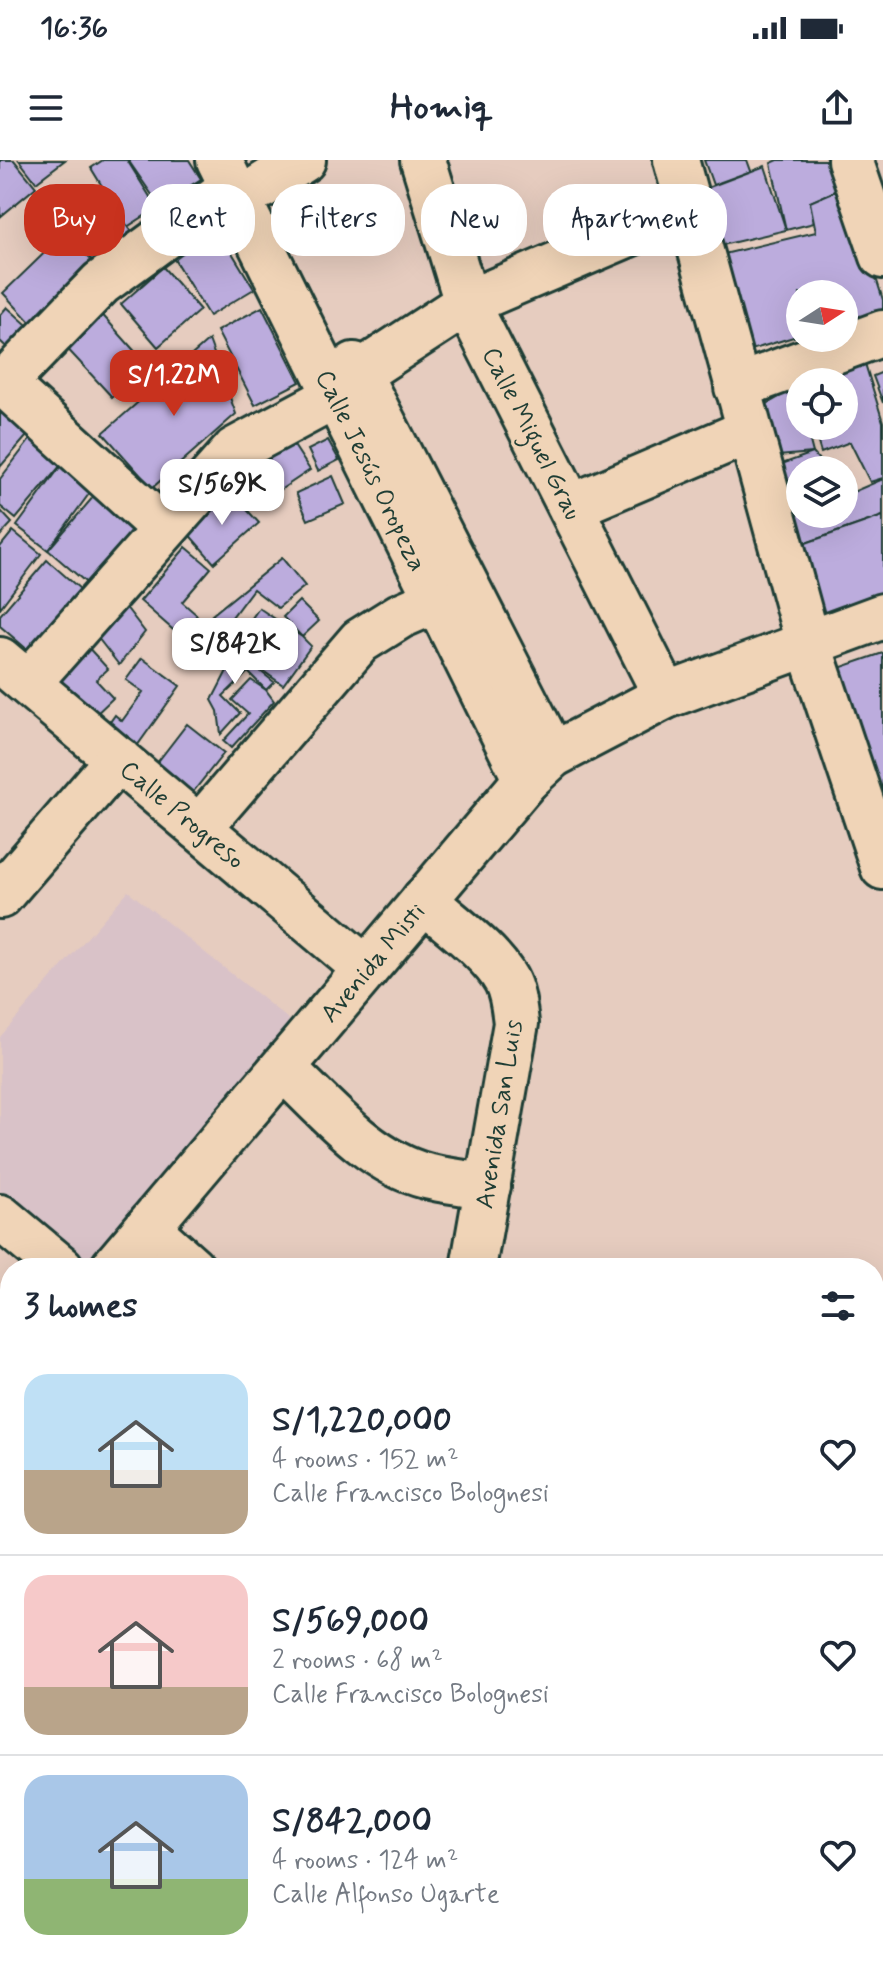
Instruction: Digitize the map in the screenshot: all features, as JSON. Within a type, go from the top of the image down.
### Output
[{"type":"street","points":[[164,529],[2,382],[101,283],[240,173],[303,160]]},
{"type":"street","name":"Calle Miguel Grau","points":[[423,160],[467,303],[666,696]]},
{"type":"street","points":[[676,160],[683,184]]},
{"type":"street","points":[[850,160],[883,256]]},
{"type":"street","name":"Calle Jesús Oropeza","points":[[240,173],[540,768]]},
{"type":"street","points":[[14,672],[164,529],[235,450],[347,385],[467,303],[577,256]]},
{"type":"street","points":[[703,256],[808,643],[883,867]]},
{"type":"street","points":[[737,387],[883,333]]},
{"type":"street","name":"Calle Jesús Oropeza","points":[[347,385],[437,600],[540,768]]},
{"type":"street","points":[[571,507],[749,431]]},
{"type":"street","points":[[199,828],[360,641],[400,616],[437,600]]},
{"type":"street","name":"Avenida Misti","points":[[122,1258],[424,900],[540,768],[666,696],[883,616]]},
{"type":"street","name":"Calle Progreso","points":[[14,672],[366,969]]},
{"type":"street","points":[[0,896],[118,759]]},
{"type":"street","name":"Avenida San Luis","points":[[424,900],[495,964],[507,981],[514,1001],[516,1023],[475,1258]]},
{"type":"street","points":[[283,1068],[368,1147],[398,1166],[426,1176],[488,1186]]},
{"type":"street","points":[[0,1217],[49,1258]]},
{"type":"street","points":[[147,1228],[181,1258]]},
{"type":"shaded area","points":[[128,891],[292,1022],[90,1258],[74,1258],[0,1195],[0,1037]]},
{"type":"building","points":[[0,160],[14,160],[34,184],[24,184],[24,197],[0,217]]},
{"type":"building","points":[[19,160],[65,160],[36,182]]},
{"type":"building","points":[[103,160],[127,160],[142,184],[141,218],[127,227],[125,184],[101,184],[91,168]]},
{"type":"building","points":[[128,160],[189,160],[201,179],[193,184],[145,184]]},
{"type":"building","points":[[704,160],[747,160],[751,171],[713,184]]},
{"type":"building","points":[[778,160],[838,160],[847,186],[810,202],[814,223],[786,230],[771,163]]},
{"type":"building","points":[[765,166],[786,230],[727,244],[727,184],[717,184]]},
{"type":"building","points":[[847,186],[883,300],[883,310],[858,317],[858,280],[786,280],[786,339],[751,350],[725,256],[816,232],[810,202]]},
{"type":"building","points":[[125,222],[133,233],[125,239]]},
{"type":"building","points":[[41,256],[87,256],[94,263],[32,324],[3,293]]},
{"type":"building","points":[[89,256],[103,256],[94,263]]},
{"type":"building","points":[[172,256],[234,256],[254,289],[209,316]]},
{"type":"building","points":[[163,267],[200,310],[158,347],[121,304]]},
{"type":"building","points":[[7,307],[35,332],[15,355],[0,341],[0,315]]},
{"type":"building","points":[[262,307],[300,382],[255,405],[217,331]]},
{"type":"building","points":[[99,311],[147,365],[112,397],[63,344]]},
{"type":"building","points":[[209,340],[236,414],[152,488],[103,433]]},
{"type":"building","points":[[863,357],[883,422],[883,478],[870,482],[850,442],[821,453],[817,440],[858,440],[858,368],[845,368]]},
{"type":"building","points":[[883,372],[883,403],[873,376]]},
{"type":"building","points":[[786,393],[786,440],[810,440],[813,453],[778,456],[762,407]]},
{"type":"building","points":[[0,399],[33,429],[0,467]]},
{"type":"building","points":[[36,432],[66,459],[16,519],[0,506],[0,479]]},
{"type":"building","points":[[328,440],[339,460],[318,471],[308,450]]},
{"type":"building","points":[[291,441],[310,470],[262,502],[243,473]]},
{"type":"building","points":[[66,459],[97,483],[48,550],[17,526]]},
{"type":"building","points":[[786,462],[786,495],[776,466]]},
{"type":"building","points":[[333,476],[345,504],[308,520],[296,493]]},
{"type":"building","points":[[883,479],[883,516],[858,525],[858,490]]},
{"type":"building","points":[[100,489],[142,525],[90,586],[48,550]]},
{"type":"building","points":[[230,491],[259,523],[214,563],[186,531]]},
{"type":"building","points":[[0,510],[12,523],[0,536]]},
{"type":"building","points":[[883,516],[883,599],[825,619],[803,544],[849,528],[858,528],[858,525]]},
{"type":"building","points":[[797,528],[849,528],[803,544]]},
{"type":"building","points":[[13,531],[41,554],[0,608],[0,547]]},
{"type":"building","points":[[186,547],[211,568],[182,602],[197,615],[179,635],[140,601]]},
{"type":"building","points":[[282,558],[305,586],[278,608],[253,589],[226,625],[212,615]]},
{"type":"building","points":[[47,560],[88,596],[36,657],[0,626],[0,615]]},
{"type":"building","points":[[299,601],[319,621],[302,637],[283,617]]},
{"type":"building","points":[[122,602],[145,632],[119,665],[98,638]]},
{"type":"building","points":[[259,608],[311,646],[283,685],[231,648]]},
{"type":"building","points":[[85,644],[108,669],[96,680],[113,698],[92,718],[52,676]]},
{"type":"building","points":[[231,648],[274,682],[266,690],[248,672],[223,696],[240,713],[221,734],[218,711],[212,700],[230,665],[222,661]]},
{"type":"building","points":[[883,653],[883,816],[833,670]]},
{"type":"building","points":[[142,658],[180,686],[132,753],[103,732],[115,715],[122,721],[143,692],[126,680]]},
{"type":"building","points":[[251,680],[266,690],[274,701],[231,748],[223,741],[248,714],[232,700]]},
{"type":"building","points":[[187,724],[224,753],[189,797],[153,768]]}]
